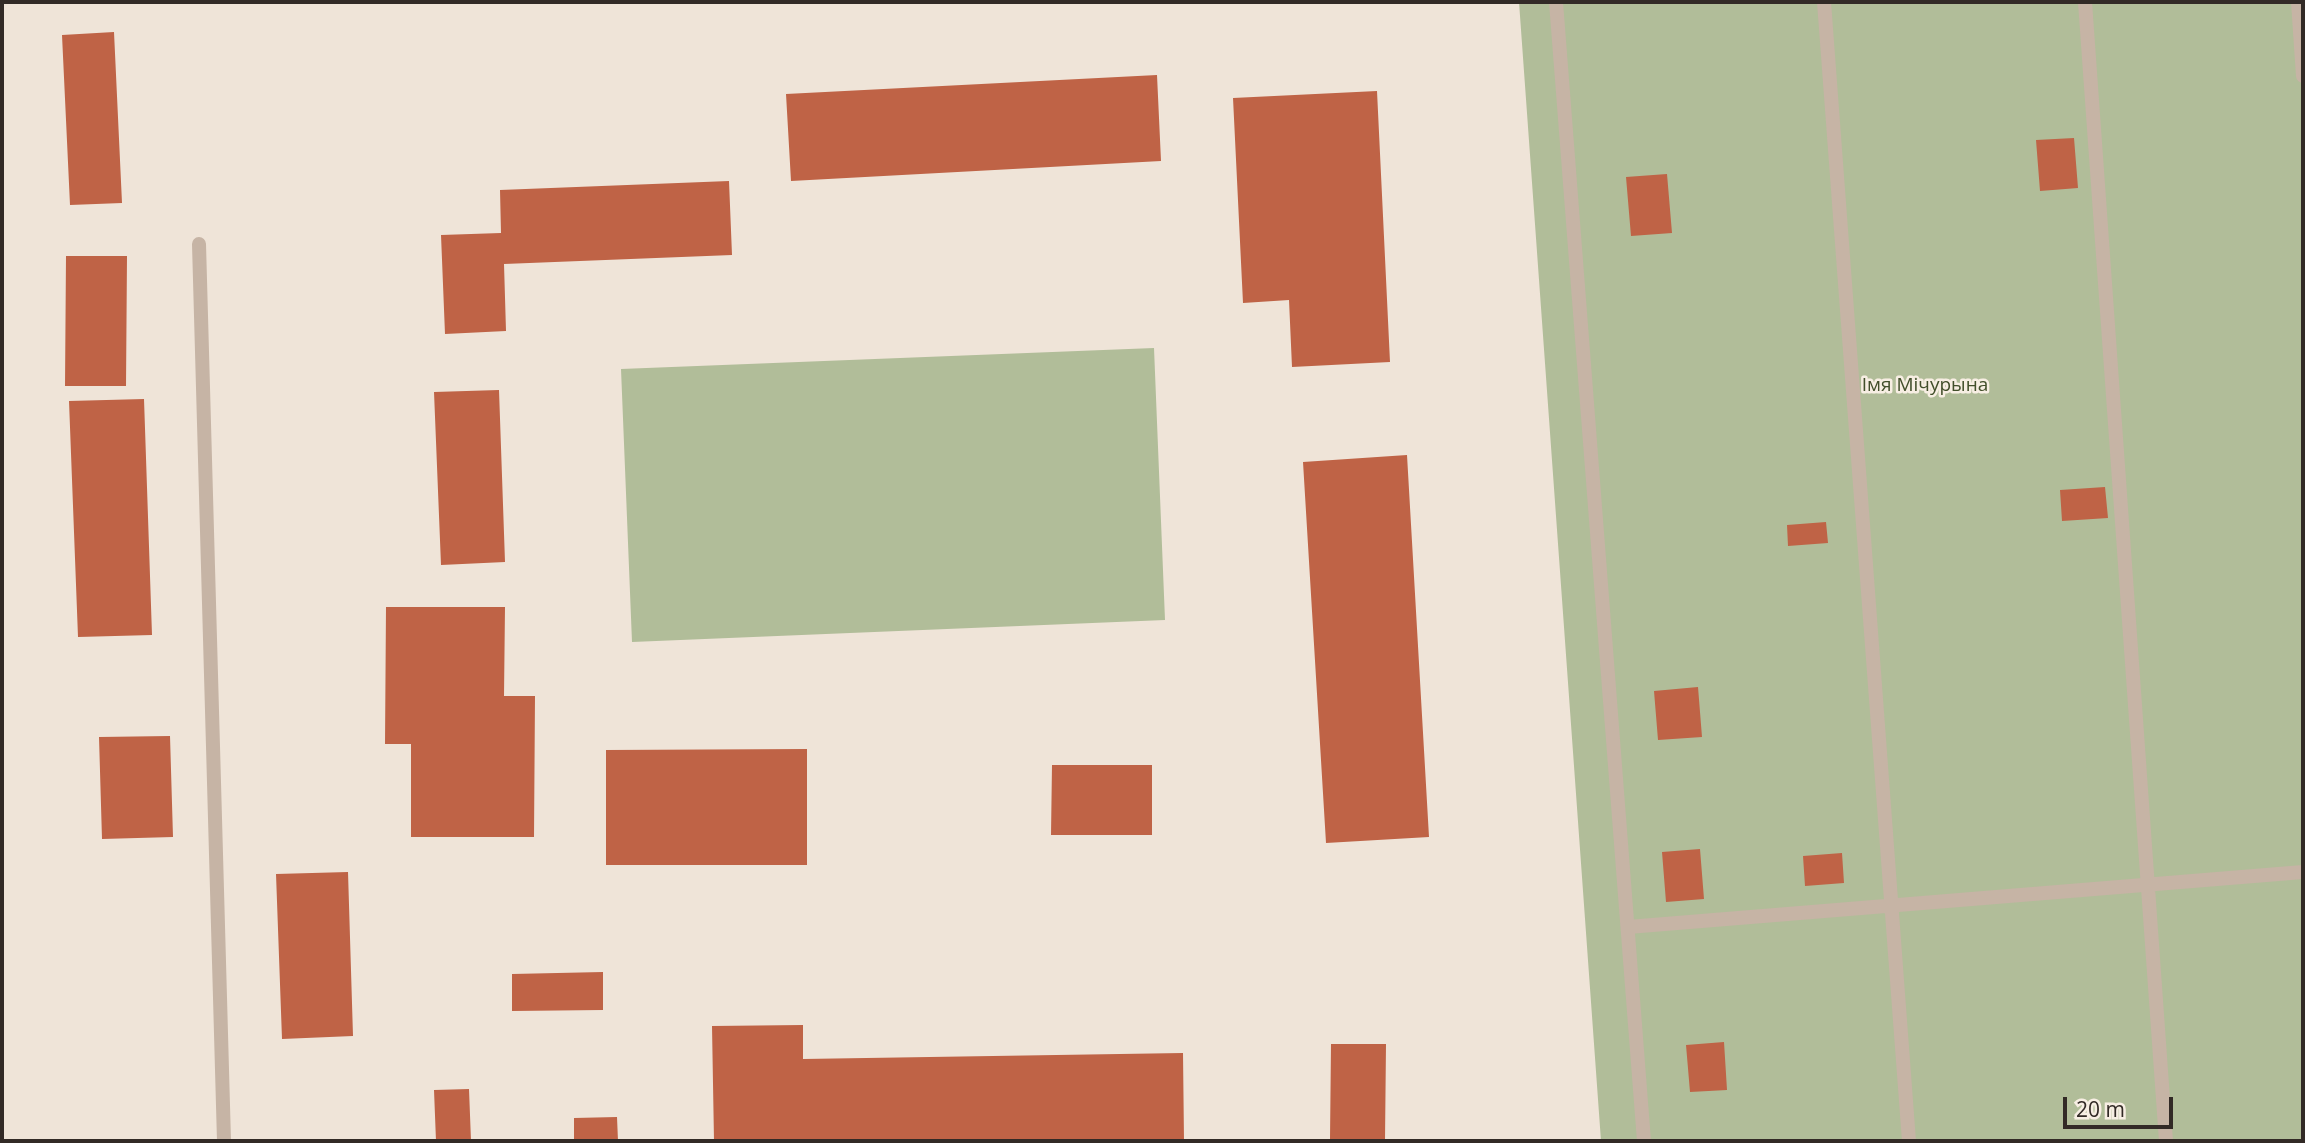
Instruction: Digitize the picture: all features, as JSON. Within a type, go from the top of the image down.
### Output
[{"type":"lane","points":[[1556,2],[1644,1141]]},
{"type":"lane","points":[[1824,2],[1909,1141]]},
{"type":"lane","points":[[2085,2],[2166,1141]]},
{"type":"lane","points":[[2298,2],[2303,76]]},
{"type":"lane","points":[[199,244],[224,1141]]},
{"type":"lane","points":[[1628,927],[2303,873]]},
{"type":"green space","name":"Імя Мічурына","points":[[1519,2],[2303,2],[2303,1141],[1601,1141]]},
{"type":"green space","points":[[1154,348],[1165,620],[632,642],[621,369]]},
{"type":"building","points":[[114,32],[122,203],[70,205],[62,35]]},
{"type":"building","points":[[1157,75],[1161,161],[791,181],[786,94]]},
{"type":"building","points":[[1377,91],[1390,362],[1292,367],[1289,300],[1243,303],[1233,98]]},
{"type":"building","points":[[2074,138],[2078,188],[2040,191],[2036,140]]},
{"type":"building","points":[[1667,174],[1672,233],[1631,236],[1626,177]]},
{"type":"building","points":[[729,181],[732,255],[504,264],[506,331],[445,334],[441,235],[501,233],[500,190]]},
{"type":"building","points":[[66,256],[127,256],[126,386],[65,386]]},
{"type":"building","points":[[499,390],[505,562],[441,565],[434,392]]},
{"type":"building","points":[[144,399],[152,635],[78,637],[69,401]]},
{"type":"building","points":[[1407,455],[1429,837],[1326,843],[1303,462]]},
{"type":"building","points":[[2105,487],[2108,518],[2062,521],[2060,490]]},
{"type":"building","points":[[1826,522],[1828,543],[1788,546],[1787,525]]},
{"type":"building","points":[[386,607],[505,607],[504,696],[535,696],[534,837],[411,837],[411,744],[385,744]]},
{"type":"building","points":[[1698,687],[1702,737],[1658,740],[1654,691]]},
{"type":"building","points":[[170,736],[173,837],[102,839],[99,737]]},
{"type":"building","points":[[807,749],[807,865],[606,865],[606,750]]},
{"type":"building","points":[[1052,765],[1152,765],[1152,835],[1051,835]]},
{"type":"building","points":[[1700,849],[1704,899],[1666,902],[1662,852]]},
{"type":"building","points":[[1842,853],[1844,883],[1805,886],[1803,856]]},
{"type":"building","points":[[348,872],[353,1036],[282,1039],[276,874]]},
{"type":"building","points":[[603,972],[603,1010],[512,1011],[512,974]]},
{"type":"building","points":[[803,1025],[803,1059],[1183,1053],[1184,1141],[714,1141],[712,1026]]},
{"type":"building","points":[[1724,1042],[1727,1090],[1690,1092],[1686,1045]]},
{"type":"building","points":[[1331,1044],[1386,1044],[1385,1140],[1330,1139]]},
{"type":"building","points":[[469,1089],[471,1141],[436,1141],[434,1090]]},
{"type":"building","points":[[617,1117],[618,1141],[574,1141],[574,1118]]}]
